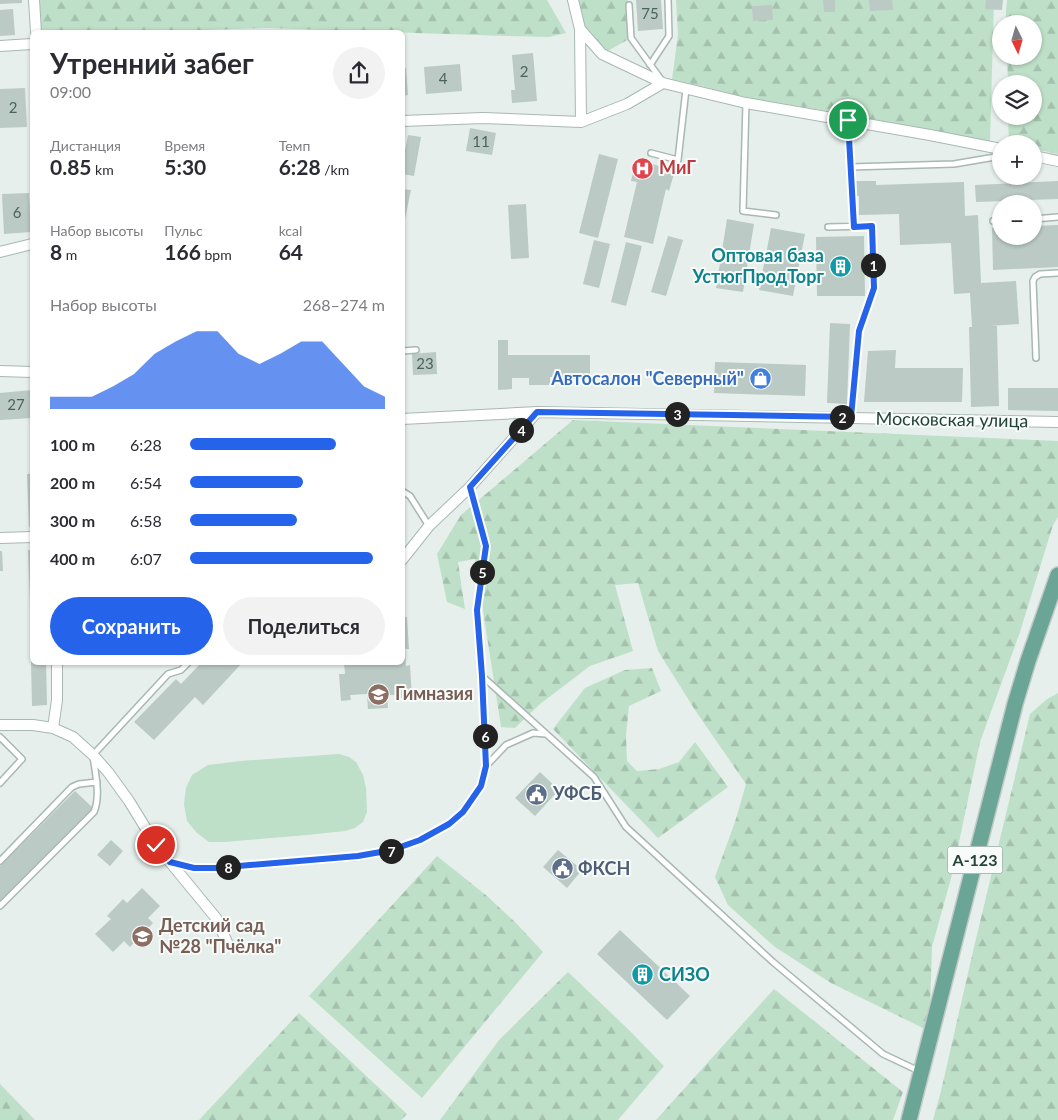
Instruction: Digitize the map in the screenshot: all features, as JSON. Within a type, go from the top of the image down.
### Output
[{"type":"main road","name":"А-123","points":[[908,1120],[1014,704],[1058,575]]},
{"type":"street","points":[[34,0],[36,30]]},
{"type":"street","points":[[573,0],[580,30],[581,122]]},
{"type":"street","points":[[580,30],[602,54],[663,83],[746,103],[930,134],[992,147]]},
{"type":"street","points":[[0,46],[30,44]]},
{"type":"street","points":[[405,121],[483,118],[581,122],[628,104],[663,83]]},
{"type":"street","points":[[1042,158],[1058,161]]},
{"type":"street","points":[[0,252],[30,244]]},
{"type":"street","points":[[0,371],[30,372]]},
{"type":"street","points":[[405,556],[429,526],[470,487],[537,412]]},
{"type":"street","name":"Московская улица","points":[[405,419],[537,412],[1058,422]]},
{"type":"street","points":[[0,538],[30,537]]},
{"type":"street","points":[[53,728],[57,700],[57,665]]},
{"type":"street","points":[[0,724],[34,725],[53,728],[73,737],[93,755],[129,801],[156,845],[216,918],[227,942]]},
{"type":"lane","points":[[650,65],[669,36],[668,0]]},
{"type":"lane","points":[[628,5],[631,38],[663,83]]},
{"type":"lane","points":[[651,153],[678,160],[686,88]]},
{"type":"lane","points":[[746,103],[743,210],[776,215]]},
{"type":"lane","points":[[848,120],[854,227]]},
{"type":"lane","points":[[850,167],[954,164],[992,158]]},
{"type":"lane","points":[[1042,218],[1058,217]]},
{"type":"lane","points":[[828,227],[872,226],[874,288],[859,331],[851,417]]},
{"type":"lane","points":[[1036,358],[1033,281],[1035,276],[1040,274],[1058,274]]},
{"type":"lane","points":[[405,351],[416,350]]},
{"type":"lane","points":[[170,862],[194,868],[215,868],[358,856],[392,850],[420,840],[449,824],[463,812],[481,786],[486,766],[477,610],[486,546],[470,487]]},
{"type":"lane","points":[[405,493],[410,496],[429,526]]},
{"type":"lane","points":[[405,497],[410,496]]},
{"type":"lane","points":[[0,906],[94,812],[97,782],[93,755],[168,674],[181,670],[186,665]]},
{"type":"lane","points":[[482,676],[594,776],[626,827],[773,962],[883,1054],[921,1072]]},
{"type":"lane","points":[[486,766],[506,745],[533,733],[546,734]]},
{"type":"lane","points":[[0,737],[22,759],[0,782]]},
{"type":"lane","points":[[0,861],[72,787],[79,784],[97,782]]},
{"type":"green space","points":[[35,0],[547,0],[566,33],[549,37],[405,32],[405,30],[266,28],[37,30]]},
{"type":"green space","points":[[579,0],[628,0],[631,38],[602,54],[580,29]]},
{"type":"green space","points":[[676,0],[994,0],[994,15],[992,15],[990,141],[750,98],[672,79],[678,35]]},
{"type":"green space","points":[[1007,0],[1058,0],[1058,154],[1042,151],[1042,135],[1009,135],[1008,125],[1042,125],[1042,75],[1008,75],[1007,65],[1042,65],[1042,15],[1006,15]]},
{"type":"green space","points":[[573,420],[1058,441],[1058,517],[1053,525],[1020,632],[980,742],[953,871],[932,947],[930,1011],[927,1030],[831,983],[775,947],[728,905],[715,877],[735,822],[746,784],[695,710],[658,651],[638,583],[615,585],[633,651],[590,666],[540,704],[515,728],[501,727],[475,559],[458,562],[465,609],[447,602],[437,554],[461,515]]},
{"type":"green space","points":[[652,668],[661,691],[629,706],[626,736],[627,761],[637,771],[659,769],[679,762],[695,742],[728,787],[658,838],[553,729],[585,688],[625,670]]},
{"type":"green space","points":[[1058,693],[1058,1120],[933,1120],[1030,714],[1047,699]]},
{"type":"green space","points":[[339,754],[349,757],[356,762],[363,775],[366,788],[367,812],[363,822],[355,828],[345,831],[307,835],[209,842],[197,833],[187,821],[184,804],[186,788],[192,775],[208,765]]},
{"type":"green space","points":[[437,856],[487,896],[543,952],[422,1098],[309,996]]},
{"type":"green space","points":[[568,972],[664,1066],[618,1120],[440,1120],[499,1040]]},
{"type":"green space","points":[[774,989],[903,1092],[893,1120],[656,1120]]},
{"type":"green space","points":[[299,1013],[407,1114],[401,1120],[199,1120]]},
{"type":"green space","points":[[0,1084],[35,1120],[0,1120]]},
{"type":"building","points":[[0,0],[22,0],[22,3],[0,4]]},
{"type":"building","points":[[636,0],[661,0],[663,29],[638,31]]},
{"type":"building","points":[[823,0],[835,0],[835,12],[824,12]]},
{"type":"building","points":[[869,0],[892,0],[893,10],[870,11]]},
{"type":"building","points":[[986,0],[1003,0],[1002,10],[985,9]]},
{"type":"building","points":[[772,5],[773,20],[753,21],[752,6]]},
{"type":"building","points":[[13,9],[15,35],[0,36],[0,10]]},
{"type":"building","points":[[533,53],[537,101],[512,103],[511,90],[515,90],[512,55]]},
{"type":"building","points":[[460,64],[462,91],[426,94],[424,67]]},
{"type":"building","points":[[405,68],[406,68],[408,95],[405,96]]},
{"type":"building","points":[[25,88],[27,127],[0,128],[0,89]]},
{"type":"building","points":[[470,128],[496,133],[492,155],[466,151]]},
{"type":"building","points":[[408,135],[421,137],[414,176],[405,174],[405,150]]},
{"type":"building","points":[[599,154],[618,159],[598,238],[579,233]]},
{"type":"building","points":[[636,160],[675,170],[669,191],[666,189],[653,244],[624,237],[637,182],[631,181]]},
{"type":"building","points":[[854,181],[876,181],[876,185],[964,182],[965,216],[978,215],[981,283],[1016,281],[1019,324],[990,326],[997,326],[999,406],[971,407],[969,327],[972,327],[970,293],[954,294],[951,243],[900,245],[899,214],[859,215],[859,196],[854,196]]},
{"type":"building","points":[[1058,181],[1058,199],[1042,200],[1042,195],[992,195],[992,201],[976,202],[975,185],[1042,185],[1042,182]]},
{"type":"building","points":[[405,189],[411,190],[405,219]]},
{"type":"building","points":[[29,193],[30,232],[4,234],[2,194]]},
{"type":"building","points":[[526,204],[529,258],[511,259],[508,205]]},
{"type":"building","points":[[727,219],[754,224],[743,292],[716,288]]},
{"type":"building","points":[[1058,225],[1058,267],[993,270],[992,245],[1042,245],[1042,226]]},
{"type":"building","points":[[771,228],[805,234],[793,296],[759,290]]},
{"type":"building","points":[[668,236],[683,240],[666,296],[651,292]]},
{"type":"building","name":"Оптовая база УстюгПродТорг","points":[[864,236],[865,296],[817,296],[816,237]]},
{"type":"building","points":[[594,240],[610,244],[599,288],[583,284]]},
{"type":"building","points":[[626,242],[642,246],[626,306],[611,302]]},
{"type":"building","points":[[830,323],[850,324],[847,404],[827,403]]},
{"type":"building","points":[[498,340],[508,340],[508,355],[590,355],[590,377],[550,377],[550,385],[529,385],[529,378],[512,378],[512,389],[498,390]]},
{"type":"building","points":[[896,350],[895,368],[963,368],[962,402],[864,402],[868,351]]},
{"type":"building","points":[[436,352],[437,374],[413,375],[412,354]]},
{"type":"building","name":"Автосалон \"Северный\"","points":[[715,362],[806,365],[805,396],[714,393]]},
{"type":"building","points":[[1008,388],[1058,388],[1058,411],[1008,410]]},
{"type":"building","points":[[30,390],[30,418],[0,420],[0,393]]},
{"type":"building","points":[[27,474],[30,474],[29,527]]},
{"type":"building","points":[[28,550],[30,550],[30,603]]},
{"type":"building","points":[[0,551],[2,551],[3,571],[0,571]]},
{"type":"building","points":[[405,617],[407,617],[409,649],[405,649]]},
{"type":"building","points":[[405,649],[406,666],[410,665],[412,698],[399,698],[399,695],[387,695],[388,708],[368,709],[367,694],[350,695],[351,700],[341,701],[339,674],[345,674],[344,665],[405,665]]},
{"type":"building","points":[[31,665],[46,665],[47,705],[32,706]]},
{"type":"building","points":[[199,665],[240,665],[203,705],[195,697],[154,740],[134,722],[176,679],[181,684]]},
{"type":"building","name":"УФСБ","points":[[540,772],[559,790],[535,816],[515,798]]},
{"type":"building","points":[[75,791],[93,808],[0,902],[0,866]]},
{"type":"building","points":[[111,840],[123,851],[110,866],[97,855]]},
{"type":"building","name":"ФКСН","points":[[558,850],[582,870],[567,888],[543,867]]},
{"type":"building","points":[[142,888],[160,906],[148,918],[153,923],[130,947],[124,941],[113,952],[95,934],[111,919],[107,916],[123,899],[127,903]]},
{"type":"building","name":"СИЗО","points":[[620,930],[690,996],[667,1020],[597,954]]},
{"type":"place","name":"МиГ","points":[[643,168]]},
{"type":"place","name":"Оптовая база УстюгПродТорг","points":[[840,266]]},
{"type":"place","name":"Автосалон \"Северный\"","points":[[760,379]]},
{"type":"place","name":"Гимназия","points":[[379,694]]},
{"type":"place","name":"УФСБ","points":[[537,794]]},
{"type":"place","name":"ФКСН","points":[[562,869]]},
{"type":"place","name":"Детский сад №28 \"Пчёлка\"","points":[[143,936]]},
{"type":"place","name":"СИЗО","points":[[643,975]]},
{"type":"route","points":[[156,845],[170,862],[194,868],[215,868],[358,856],[392,850],[420,840],[449,824],[463,812],[481,786],[486,766],[477,610],[486,546],[470,487],[537,412],[851,417],[859,331],[874,288],[872,226],[854,227],[848,120]]}]
